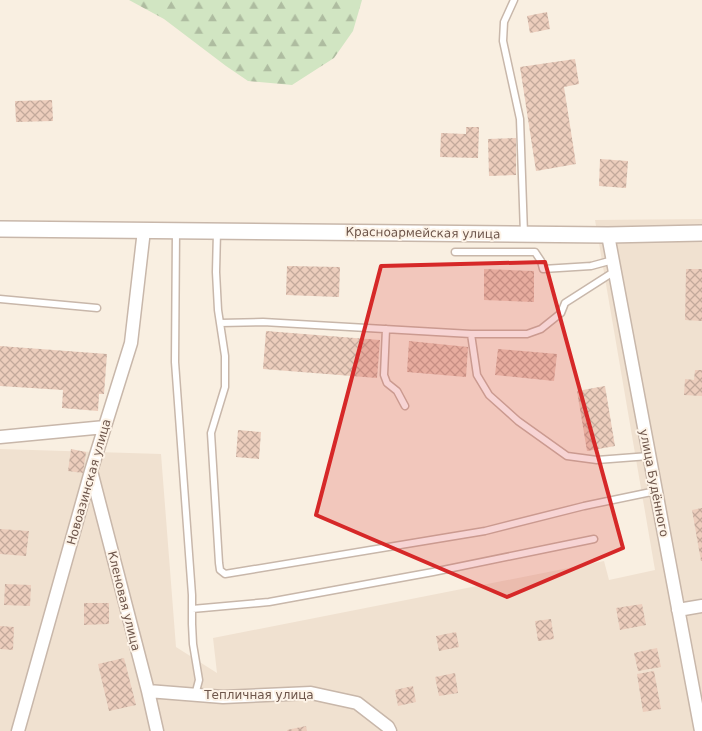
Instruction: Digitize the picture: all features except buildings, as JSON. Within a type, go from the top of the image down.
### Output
[{"type":"street","name":"Красноармейская улица","points":[[0,229],[608,235],[702,233]]},
{"type":"street","name":"Новоазинская улица","points":[[18,731],[91,471],[131,343],[144,230]]},
{"type":"street","name":"улица Будённого","points":[[608,235],[678,610],[698,697],[701,731]]},
{"type":"street","points":[[0,437],[105,427]]},
{"type":"street","name":"Кленовая улица","points":[[91,471],[157,731]]},
{"type":"street","points":[[678,610],[702,606]]},
{"type":"street","name":"Тепличная улица","points":[[148,691],[223,697],[311,693],[357,703],[388,727],[390,731]]},
{"type":"lane","points":[[514,0],[504,22],[503,41],[520,119],[524,234]]},
{"type":"lane","points":[[176,230],[175,362],[193,644],[199,680],[194,695]]},
{"type":"lane","points":[[217,231],[216,272],[218,310],[225,356],[225,387],[211,433],[219,563],[220,570],[226,574],[485,531],[584,506],[656,491]]},
{"type":"lane","points":[[455,252],[535,252],[541,261],[543,269],[614,266]]},
{"type":"lane","points":[[220,323],[263,322],[472,334],[527,334],[541,329],[561,313],[565,303],[614,266]]},
{"type":"lane","points":[[0,300],[97,308]]},
{"type":"lane","points":[[386,329],[384,375],[387,383],[396,391],[405,406]]},
{"type":"lane","points":[[472,334],[476,375],[489,394],[518,420],[567,456],[597,460],[649,456]]},
{"type":"lane","points":[[192,609],[268,602],[433,572],[594,539]]},
{"type":"highlighted area","points":[[545,262],[623,548],[507,597],[316,515],[381,266]]},
{"type":"shaded area","points":[[702,219],[702,731],[0,731],[0,449],[161,454],[176,647],[217,673],[213,638],[604,561],[609,580],[655,570],[595,220]]},
{"type":"green space","points":[[129,0],[362,0],[353,31],[334,58],[292,85],[248,81],[164,19]]}]
